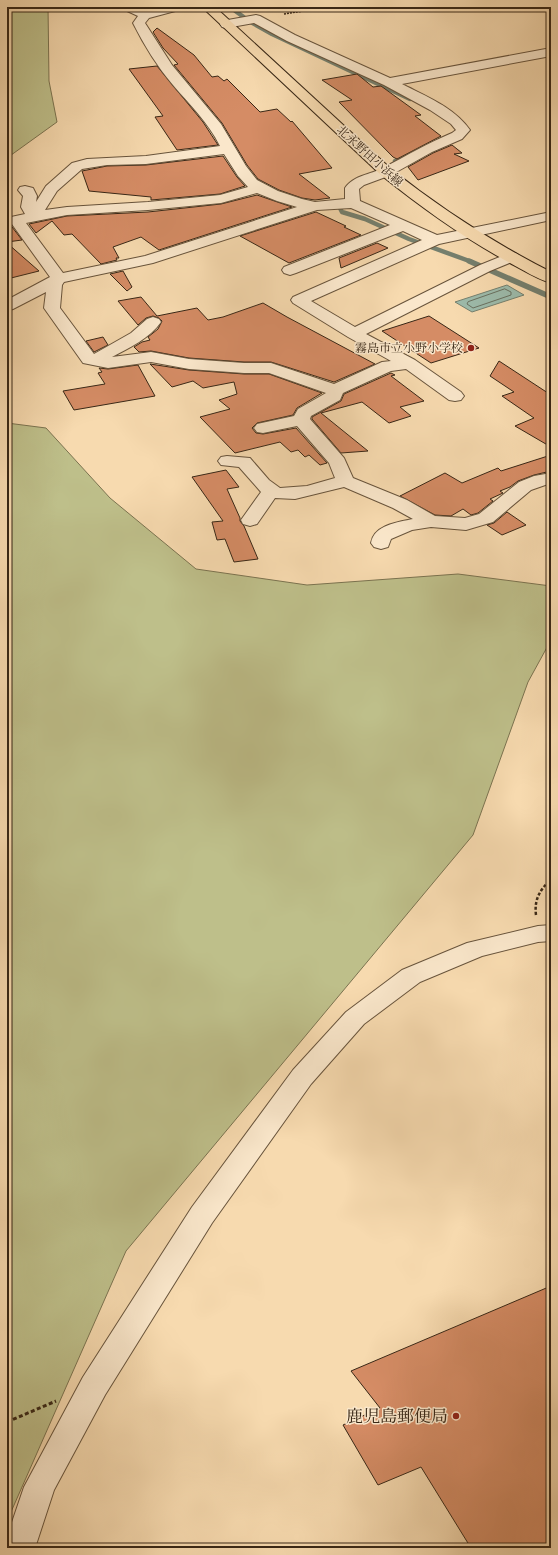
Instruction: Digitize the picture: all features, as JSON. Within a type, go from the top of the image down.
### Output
[{"type":"main road","name":"北永野田小浜線","points":[[208,7],[232,23],[386,172],[437,212],[512,257],[551,278]]},
{"type":"street","points":[[129,7],[145,16]]},
{"type":"street","points":[[175,7],[145,16],[139,23],[149,41],[178,81],[217,128],[228,149],[250,182],[258,188],[306,205],[317,206],[347,204],[399,227],[428,244]]},
{"type":"street","points":[[232,23],[256,19],[291,38],[389,82],[446,114],[456,121],[463,130],[457,136],[427,149],[386,172],[359,182],[352,188],[347,204]]},
{"type":"street","points":[[389,82],[551,52]]},
{"type":"street","points":[[21,219],[46,200],[51,189],[77,166],[87,163],[146,160],[228,149]]},
{"type":"street","points":[[21,219],[67,211],[148,206],[221,199],[258,188]]},
{"type":"street","points":[[21,219],[28,207],[30,196],[28,191],[25,190]]},
{"type":"street","points":[[7,306],[59,278],[148,260],[317,206]]},
{"type":"street","points":[[455,396],[409,364],[354,334],[299,300],[428,244],[469,232],[551,216]]},
{"type":"street","points":[[21,219],[59,278]]},
{"type":"street","points":[[290,270],[399,227]]},
{"type":"street","points":[[354,334],[490,266],[512,257]]},
{"type":"street","points":[[59,278],[54,285],[52,308],[90,359],[108,363],[151,358],[189,364],[244,368],[271,368],[335,390],[388,366],[409,364]]},
{"type":"street","points":[[96,360],[137,336],[153,322]]},
{"type":"street","points":[[301,420],[304,413],[334,396],[335,390]]},
{"type":"street","points":[[263,428],[301,420]]},
{"type":"street","points":[[301,420],[338,462],[345,481]]},
{"type":"street","points":[[227,461],[244,462],[270,492],[290,495],[345,481],[400,504],[431,522]]},
{"type":"street","points":[[382,543],[382,536],[393,530],[412,524],[431,522],[466,524],[486,518],[525,486],[540,480],[551,478]]},
{"type":"street","points":[[250,520],[270,492]]},
{"type":"street","points":[[19,1548],[40,1487],[94,1386],[202,1215],[302,1077],[355,1018],[411,976],[476,949],[545,934]]},
{"type":"path","points":[[256,19],[329,7]]},
{"type":"path","points":[[545,934],[534,903],[544,886],[551,879]]},
{"type":"path","points":[[7,1422],[58,1401]]},
{"type":"green space","points":[[7,7],[48,7],[49,81],[57,122],[7,158]]},
{"type":"green space","points":[[7,423],[46,428],[110,498],[196,569],[307,585],[458,574],[551,586],[551,640],[528,682],[473,835],[126,1251],[7,1521]]},
{"type":"water","points":[[507,285],[524,295],[472,312],[455,302]]},
{"type":"building","points":[[157,28],[194,55],[212,77],[218,76],[224,81],[227,79],[260,112],[277,109],[291,122],[292,121],[332,168],[299,174],[330,198],[315,200],[302,198],[279,190],[258,179],[247,165],[222,123],[174,65],[178,64],[163,48],[153,32]]},
{"type":"building","points":[[157,66],[203,122],[218,145],[177,150],[155,117],[163,116],[129,69]]},
{"type":"building","points":[[357,74],[373,87],[381,86],[421,115],[415,116],[441,136],[397,159],[393,157],[339,102],[352,100],[322,80]]},
{"type":"building","points":[[452,145],[462,153],[454,154],[469,161],[418,180],[408,167],[433,153]]},
{"type":"building","points":[[223,156],[245,186],[220,194],[151,200],[151,197],[89,191],[82,171],[107,166],[146,165]]},
{"type":"building","points":[[257,195],[292,207],[159,250],[141,237],[113,247],[119,258],[116,258],[117,260],[101,264],[72,234],[64,235],[52,221],[36,233],[29,224],[67,216],[148,212],[221,204]]},
{"type":"building","points":[[316,212],[361,235],[289,263],[240,236]]},
{"type":"building","points":[[7,223],[9,223],[22,240],[7,242]]},
{"type":"building","points":[[7,243],[39,271],[7,279]]},
{"type":"building","points":[[377,243],[388,248],[341,268],[339,258]]},
{"type":"building","points":[[123,271],[132,287],[127,291],[110,274]]},
{"type":"building","points":[[141,297],[157,316],[197,308],[208,320],[223,317],[263,303],[375,364],[334,382],[271,362],[244,362],[189,358],[151,351],[139,352],[134,347],[142,342],[150,340],[148,337],[158,329],[162,321],[153,316],[146,318],[138,325],[118,301]]},
{"type":"building","points":[[429,316],[479,348],[431,363],[382,331]]},
{"type":"building","points":[[103,337],[108,345],[94,352],[86,341]]},
{"type":"building","points":[[499,361],[551,395],[551,447],[515,426],[534,418],[502,396],[514,392],[490,376]]},
{"type":"building","points":[[150,364],[189,370],[244,374],[269,374],[322,393],[297,408],[293,415],[257,423],[252,428],[256,433],[263,434],[296,428],[327,463],[320,465],[309,455],[305,457],[298,450],[291,452],[280,442],[235,453],[200,417],[230,409],[219,400],[237,394],[234,382],[203,388],[193,381],[172,387]]},
{"type":"building","points":[[138,365],[155,396],[74,410],[63,391],[105,384],[98,373],[102,372],[99,368],[108,369]]},
{"type":"building","points":[[391,373],[395,375],[391,376],[424,401],[400,407],[411,416],[389,423],[362,402],[321,413],[368,451],[341,453],[312,419],[312,417],[341,401],[344,394]]},
{"type":"building","points":[[551,455],[551,471],[518,481],[510,487],[500,491],[503,493],[490,499],[493,501],[478,513],[471,515],[463,509],[451,516],[435,515],[400,496],[445,473],[462,483],[498,468],[501,471]]},
{"type":"building","points":[[226,470],[239,487],[227,489],[258,559],[234,562],[225,539],[217,540],[212,522],[223,521],[192,477]]},
{"type":"building","points":[[507,512],[526,525],[502,535],[487,525],[494,523]]},
{"type":"building","name":"鹿児島郵便局","points":[[551,1286],[551,1548],[471,1548],[421,1467],[378,1485],[343,1425],[380,1408],[351,1371]]},
{"type":"waterway","points":[[230,7],[249,21],[272,34],[410,99]]},
{"type":"waterway","points":[[395,161],[410,155]]},
{"type":"waterway","points":[[340,208],[342,212],[365,219],[409,239],[472,262]]},
{"type":"waterway","points":[[469,261],[551,297]]},
{"type":"place","name":"霧島市立小野小学校","points":[[471,348]]},
{"type":"place","name":"鹿児島郵便局","points":[[456,1416]]}]
